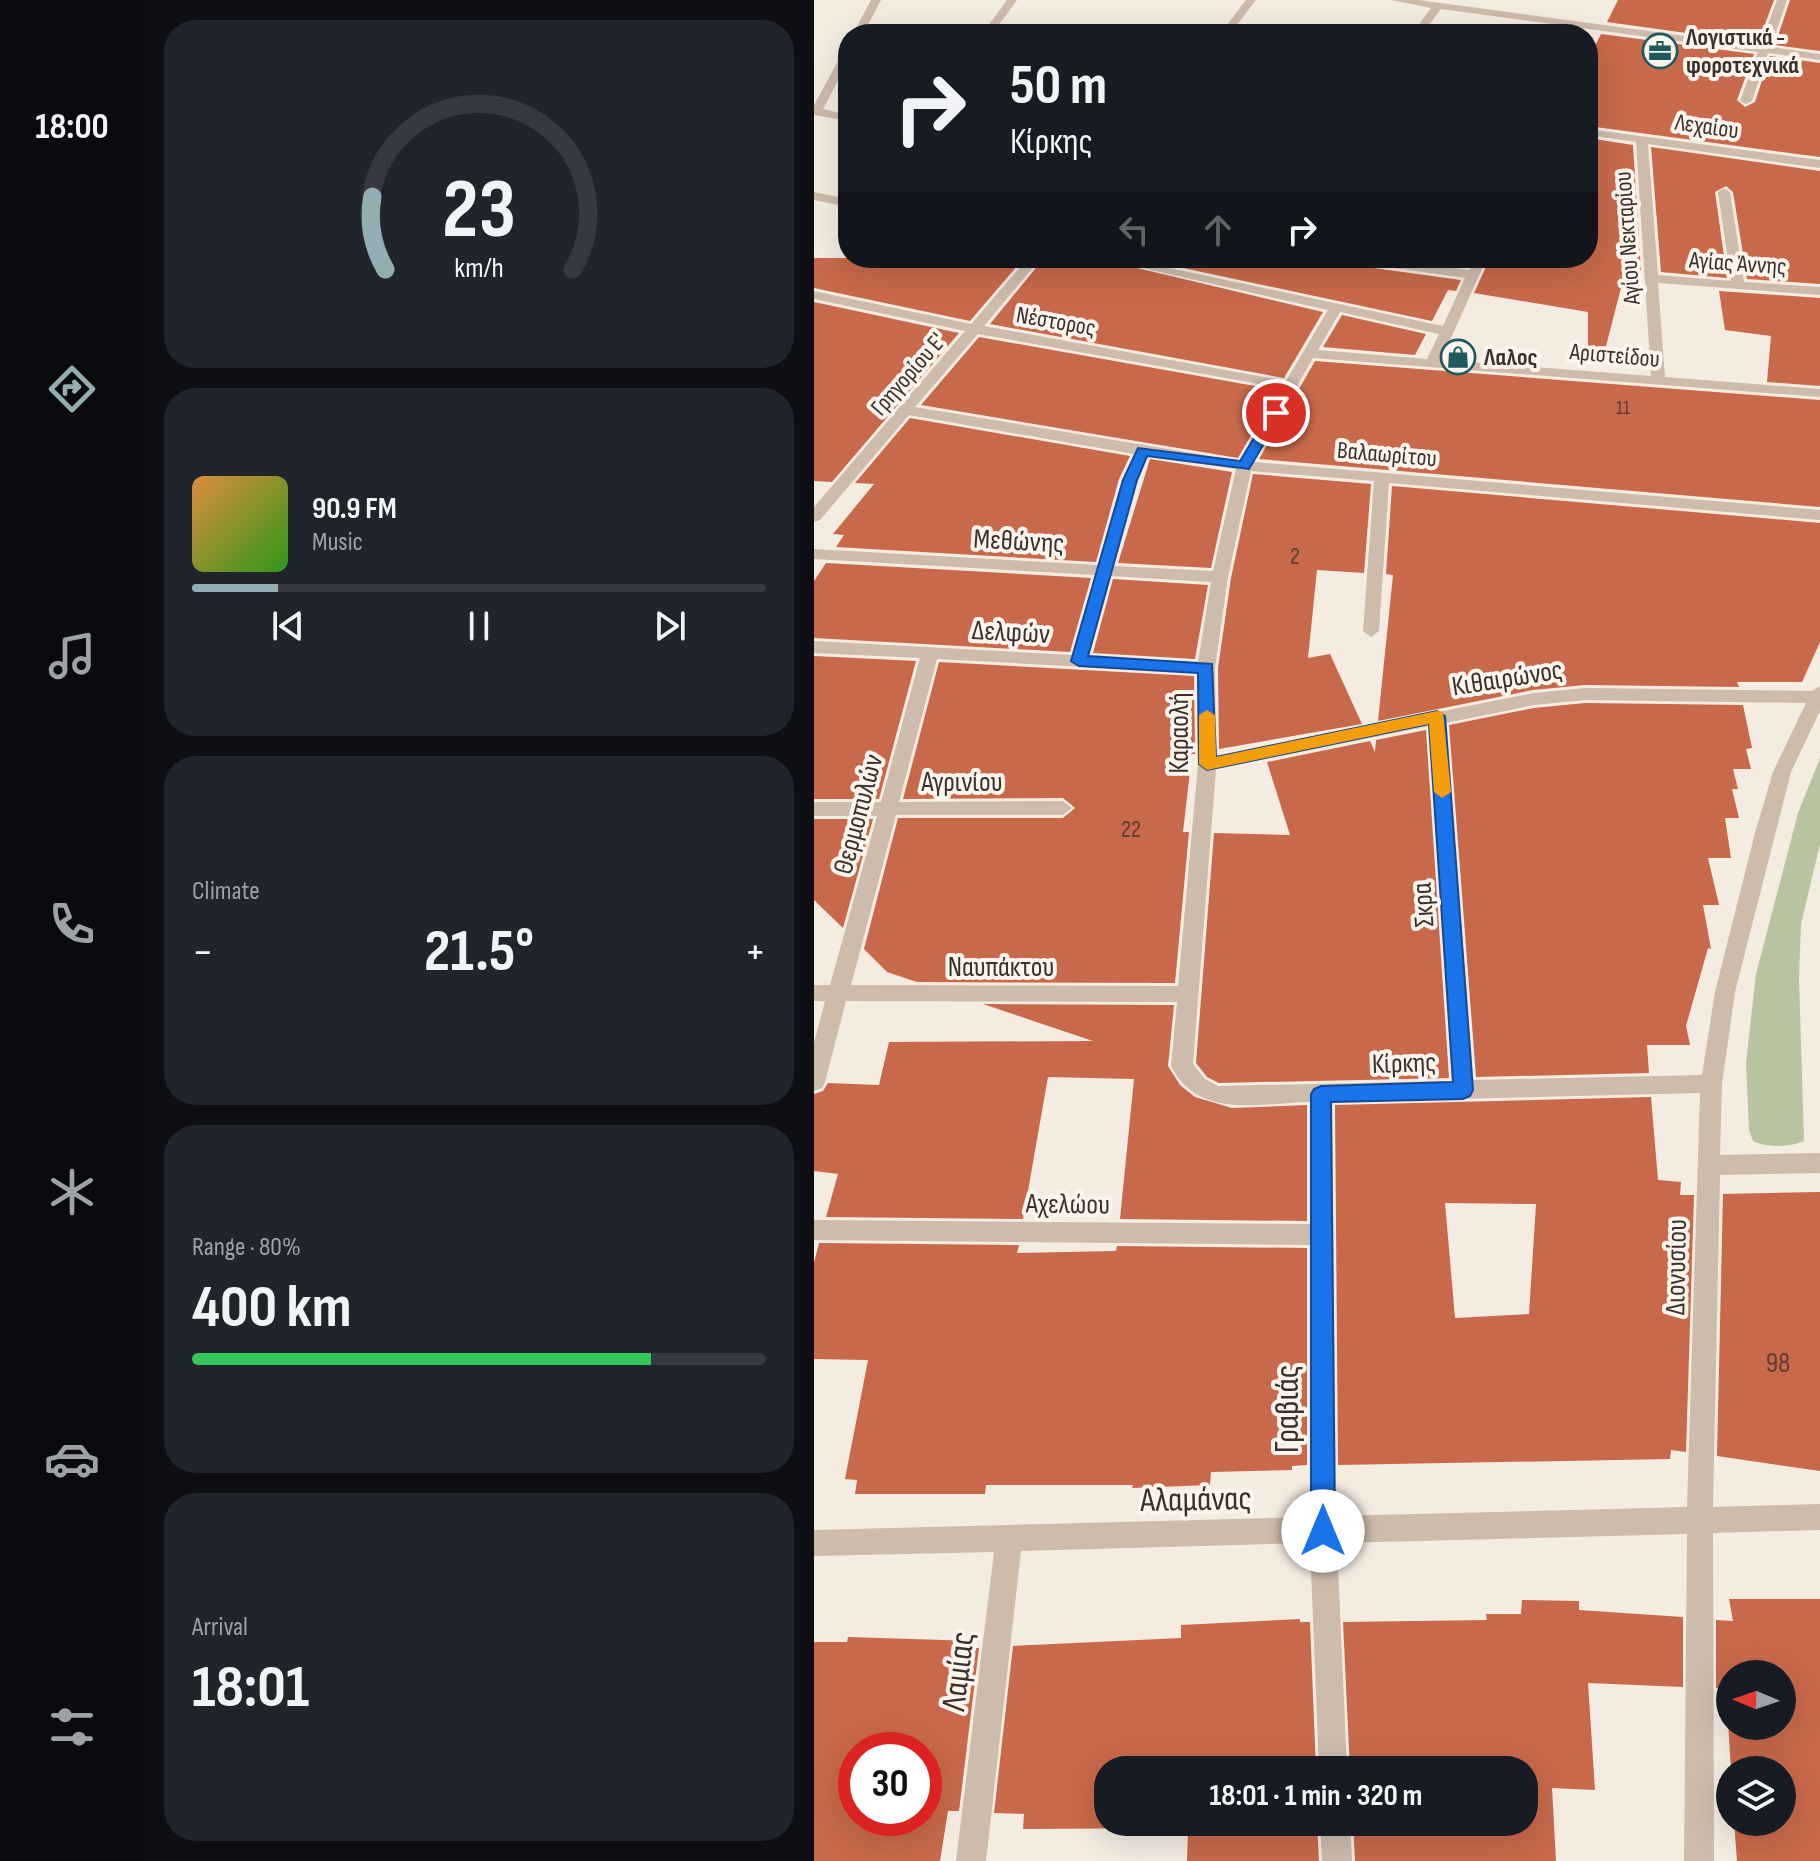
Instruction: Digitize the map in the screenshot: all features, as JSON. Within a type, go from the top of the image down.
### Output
[{"type":"street","points":[[863,24],[876,0]]},
{"type":"street","points":[[994,24],[1012,0]]},
{"type":"street","points":[[1233,24],[1251,0]]},
{"type":"street","points":[[1396,0],[1550,24]]},
{"type":"street","points":[[1477,11],[1485,0]]},
{"type":"street","points":[[1746,101],[1782,0]]},
{"type":"street","points":[[1424,24],[1438,6]]},
{"type":"street","points":[[1598,32],[1820,57]]},
{"type":"street","points":[[838,70],[815,112],[838,116]]},
{"type":"street","name":"Λεχαίου","points":[[1598,133],[1820,164]]},
{"type":"street","name":"Αγίου Νεκταρίου","points":[[1642,139],[1658,381]]},
{"type":"street","points":[[1724,192],[1738,285]]},
{"type":"street","points":[[814,196],[838,199]]},
{"type":"street","name":"Γρηγορίου Ε'","points":[[814,517],[1027,268]]},
{"type":"street","points":[[1151,268],[1445,331]]},
{"type":"street","points":[[1423,268],[1473,275]]},
{"type":"street","points":[[1433,362],[1476,268]]},
{"type":"street","name":"Αγίας Άννης","points":[[1653,279],[1820,291]]},
{"type":"street","name":"Νέστορος","points":[[816,298],[1292,386]]},
{"type":"street","name":"Καραολή","points":[[1197,1085],[1182,1066],[1207,764],[1206,668],[1220,577],[1244,466],[1336,307]]},
{"type":"street","name":"Αριστείδου","points":[[1310,354],[1820,393]]},
{"type":"street","name":"Βαλαωρίτου","points":[[906,410],[1244,466],[1820,515]]},
{"type":"street","points":[[1079,661],[1130,480],[1143,451]]},
{"type":"street","points":[[1371,631],[1382,477]]},
{"type":"street","name":"Μεθώνης","points":[[814,554],[1220,577]]},
{"type":"street","name":"Δελφών","points":[[814,647],[1206,668]]},
{"type":"street","name":"Θερμοπυλών","points":[[814,1082],[930,654]]},
{"type":"street","name":"Κιθαιρώνος","points":[[1207,764],[1534,699],[1585,694],[1819,695]]},
{"type":"street","name":"Διονυσίου","points":[[1699,1861],[1700,1520],[1711,1084],[1725,992],[1764,833],[1782,772],[1819,695]]},
{"type":"street","name":"Σκρα","points":[[1437,716],[1463,1090]]},
{"type":"street","name":"Αγρινίου","points":[[814,809],[1063,808]]},
{"type":"street","name":"Ναυπάκτου","points":[[814,993],[1188,994]]},
{"type":"street","name":"Κίρκης","points":[[1197,1085],[1215,1095],[1711,1084]]},
{"type":"street","name":"Γραβιάς","points":[[1321,1094],[1323,1531],[1332,1756]]},
{"type":"street","points":[[1707,1165],[1820,1163]]},
{"type":"street","name":"Αχελώου","points":[[814,1230],[1321,1235]]},
{"type":"street","name":"Αλαμάνας","points":[[814,1543],[1820,1517]]},
{"type":"street","name":"Λαμίας","points":[[971,1861],[1009,1538]]},
{"type":"street","points":[[1336,1836],[1337,1861]]},
{"type":"green space","points":[[1820,758],[1820,844],[1801,924],[1799,978],[1804,1141],[1772,1146],[1753,1141],[1749,1130],[1746,1063],[1756,974],[1798,813]]},
{"type":"building","points":[[1618,0],[1774,0],[1758,43],[1607,22]]},
{"type":"building","points":[[1790,0],[1820,0],[1820,51],[1775,45]]},
{"type":"building","points":[[1601,34],[1754,54],[1737,100],[1745,107],[1755,102],[1770,56],[1820,63],[1820,157],[1598,127],[1598,40]]},
{"type":"building","points":[[1598,140],[1633,145],[1641,273],[1625,272],[1602,362],[1588,360],[1588,312],[1474,293],[1485,268],[1598,268]]},
{"type":"building","points":[[1651,147],[1820,171],[1820,284],[1747,279],[1733,192],[1726,186],[1715,192],[1727,278],[1661,272]]},
{"type":"building","points":[[814,258],[838,258],[838,268],[1015,268],[970,321],[814,288]]},
{"type":"building","points":[[1036,268],[1137,268],[1323,312],[1284,378],[990,324]]},
{"type":"building","points":[[1183,268],[1374,268],[1461,280],[1456,291],[1448,290],[1432,321]]},
{"type":"building","points":[[1719,291],[1820,298],[1820,386],[1767,382],[1771,336],[1725,330]]},
{"type":"building","points":[[814,302],[959,333],[832,482],[814,481]]},
{"type":"building","points":[[1342,315],[1426,334],[1415,355],[1323,347]]},
{"type":"building","points":[[979,337],[1277,390],[1238,458],[921,405]]},
{"type":"building","points":[[1315,361],[1820,400],[1820,507],[1259,459]]},
{"type":"building","points":[[910,418],[1130,456],[1119,479],[1096,562],[836,547],[844,535],[833,534],[874,484],[855,483]]},
{"type":"building","points":[[1150,459],[1232,472],[1211,568],[1118,563]]},
{"type":"building","points":[[1253,474],[1371,484],[1364,573],[1317,570],[1308,658],[1330,654],[1362,724],[1219,749],[1218,668],[1231,578]]},
{"type":"building","points":[[1392,486],[1820,523],[1820,642],[1802,682],[1737,682],[1739,687],[1585,685],[1533,690],[1378,721],[1393,575],[1386,574]]},
{"type":"building","points":[[826,563],[1091,578],[1070,652],[814,638],[814,581]]},
{"type":"building","points":[[1113,579],[1208,585],[1195,659],[1093,653]]},
{"type":"building","points":[[814,656],[916,661],[879,799],[814,799]]},
{"type":"building","points":[[939,662],[1194,676],[1195,754],[1192,754],[1183,832],[1189,832],[1175,983],[917,982],[887,972],[864,949],[898,818],[1063,818],[1075,808],[1063,798],[903,799]]},
{"type":"building","points":[[1585,703],[1743,705],[1752,748],[1746,749],[1751,769],[1733,769],[1738,789],[1732,789],[1739,818],[1725,818],[1731,858],[1708,858],[1719,905],[1703,905],[1711,949],[1708,948],[1686,1026],[1690,1045],[1647,1045],[1649,1073],[1476,1077],[1449,725],[1534,708]]},
{"type":"building","points":[[1426,730],[1449,1078],[1219,1083],[1207,1077],[1196,1063],[1214,833],[1290,835],[1267,762],[1370,741],[1375,752],[1376,740]]},
{"type":"building","points":[[814,819],[873,819],[843,928],[814,900]]},
{"type":"building","points":[[983,1004],[1174,1005],[1168,1066],[1180,1085],[1195,1097],[1232,1108],[1307,1105],[1307,1221],[1120,1219],[1134,1079],[1048,1077],[1023,1219],[826,1217],[838,1174],[814,1171],[814,1094],[823,1091],[828,1083],[879,1085],[889,1042],[1093,1041]]},
{"type":"building","points":[[1651,1097],[1658,1180],[1681,1182],[1680,1195],[1694,1195],[1686,1452],[1671,1450],[1670,1459],[1338,1465],[1335,1105]],"holes":[[[1445,1203],[1536,1204],[1529,1314],[1455,1318]]]},
{"type":"building","points":[[1820,1192],[1820,1471],[1717,1456],[1723,1194]]},
{"type":"building","points":[[819,1243],[1019,1245],[1017,1253],[1116,1251],[1117,1246],[1307,1248],[1307,1465],[1292,1466],[1292,1470],[1211,1472],[1210,1485],[1132,1488],[1133,1485],[986,1485],[985,1494],[855,1494],[857,1480],[845,1479],[868,1360],[814,1359],[814,1263]]},
{"type":"building","points":[[1729,1599],[1820,1599],[1820,1861],[1737,1861],[1735,1836],[1796,1836],[1796,1756],[1730,1756],[1729,1740],[1796,1740],[1796,1660],[1716,1660],[1716,1620],[1733,1621]]},
{"type":"building","points":[[1522,1600],[1579,1601],[1579,1610],[1683,1617],[1683,1687],[1588,1683],[1595,1790],[1552,1788],[1556,1861],[1355,1861],[1354,1836],[1538,1836],[1538,1756],[1349,1756],[1343,1622],[1487,1620],[1486,1614],[1521,1614]]},
{"type":"building","points":[[1300,1619],[1300,1622],[1310,1622],[1315,1756],[1094,1756],[1094,1829],[1023,1829],[1024,1814],[994,1813],[1013,1646],[1181,1638],[1181,1625]]},
{"type":"building","points":[[848,1637],[975,1641],[974,1648],[979,1648],[959,1811],[948,1811],[940,1861],[814,1861],[814,1642],[847,1642]]},
{"type":"building","points":[[1188,1836],[1318,1836],[1319,1861],[1187,1861]]},
{"type":"slow traffic","points":[[1207,715],[1207,764],[1437,716],[1442,792]]},
{"type":"place","name":"Λογιστικά - φοροτεχνικά","points":[[1660,51]]},
{"type":"place","name":"Λαλος","points":[[1458,357]]},
{"type":"route","points":[[1276,413],[1244,466],[1143,451],[1130,480],[1079,661],[1206,668],[1207,764],[1437,716],[1463,1090],[1321,1094],[1323,1531]]}]
